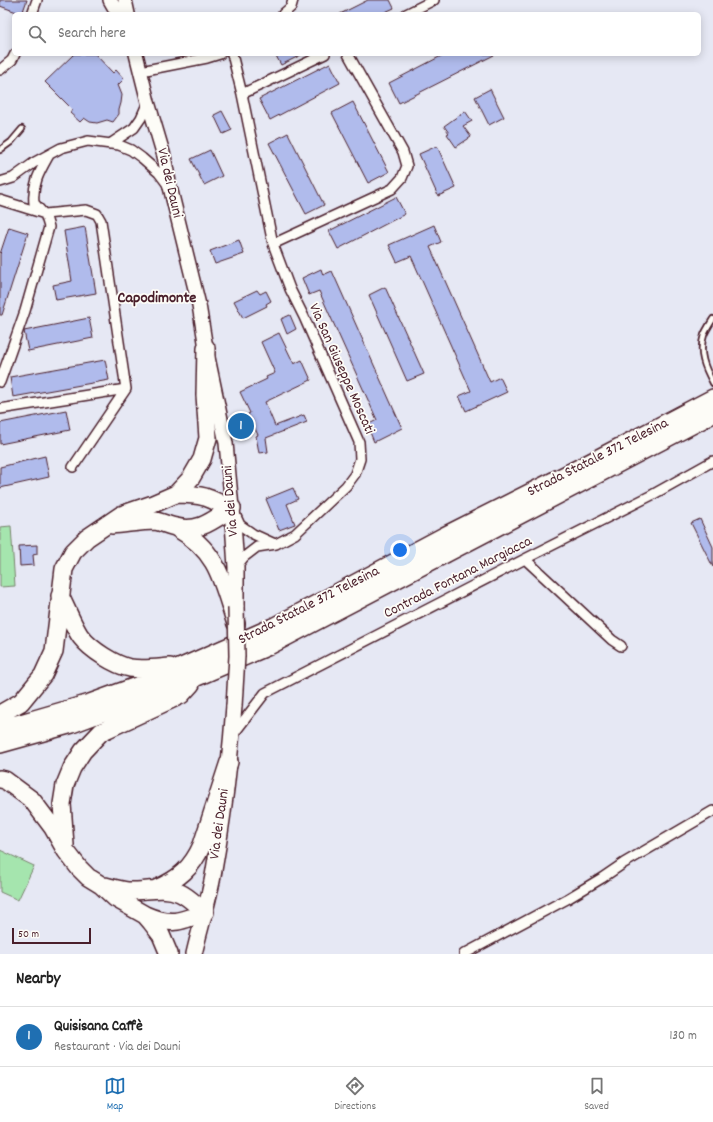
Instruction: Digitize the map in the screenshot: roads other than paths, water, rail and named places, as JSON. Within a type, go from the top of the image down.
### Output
[{"type":"highway","points":[[0,714],[21,702],[43,676],[54,651],[64,569],[72,552],[87,538],[121,515],[176,494],[191,478],[202,459],[208,438],[205,395],[206,348]]},
{"type":"highway","name":"Strada Statale 372 Telesina","points":[[0,729],[90,703],[145,683],[273,627],[444,536],[589,463],[713,398]]},
{"type":"highway","name":"Strada Statale 372 Telesina","points":[[0,744],[72,724],[197,677],[269,646],[713,414]]},
{"type":"highway","points":[[176,494],[192,494],[206,497],[220,505],[232,508]]},
{"type":"highway","points":[[107,525],[156,521],[177,528],[192,529],[201,527],[232,508]]},
{"type":"highway","points":[[177,528],[196,541],[213,560],[237,626]]},
{"type":"highway","points":[[60,596],[81,637],[109,660],[129,668],[152,669],[184,665]]},
{"type":"highway","points":[[66,851],[62,804],[65,785],[72,768],[83,751],[101,732],[181,695],[197,677]]},
{"type":"highway","points":[[156,889],[184,873],[197,856],[229,762]]},
{"type":"highway","points":[[0,779],[5,780],[32,800],[54,828],[66,851],[79,868],[115,898],[157,920],[173,922],[205,912],[187,897],[173,890],[156,889],[144,891],[125,891],[101,886]]},
{"type":"highway","points":[[145,915],[161,935],[169,954]]},
{"type":"main road","points":[[110,0],[117,12]]},
{"type":"main road","points":[[125,0],[128,12]]},
{"type":"main road","name":"Via dei Dauni","points":[[137,56],[164,156],[170,187],[199,305],[206,348],[226,444],[236,567],[237,656],[232,737],[218,842],[205,912],[194,954]]},
{"type":"street","points":[[33,12],[37,0]]},
{"type":"street","points":[[285,12],[290,7],[293,0]]},
{"type":"street","points":[[410,12],[434,0]]},
{"type":"street","points":[[0,70],[12,60],[14,56]]},
{"type":"street","points":[[141,71],[214,56]]},
{"type":"street","name":"Via San Giuseppe Moscati","points":[[232,56],[242,94],[273,244],[290,289],[304,317],[359,442],[360,460],[355,474],[346,486],[295,534],[276,544],[257,547],[244,557],[236,567]]},
{"type":"street","points":[[242,94],[321,56]]},
{"type":"street","points":[[273,244],[392,189],[402,178],[407,166],[403,152],[349,56]]},
{"type":"street","points":[[110,144],[134,128],[141,118],[148,102]]},
{"type":"street","points":[[0,182],[13,178],[35,162],[61,148],[88,141],[119,145],[131,150],[142,158],[170,187]]},
{"type":"street","points":[[0,382],[25,311],[49,227],[45,214],[34,203],[33,193],[36,179],[49,155]]},
{"type":"street","points":[[0,200],[45,214],[86,210],[97,214],[101,221],[126,389],[73,467]]},
{"type":"street","points":[[0,409],[126,389]]},
{"type":"street","name":"Contrada Fontana Margiacca","points":[[232,737],[265,694],[525,558],[652,495],[713,461]]},
{"type":"street","points":[[232,508],[240,525],[253,534],[276,544]]},
{"type":"street","points":[[525,558],[612,640],[622,646]]},
{"type":"street","points":[[464,954],[567,899],[624,863],[713,811]]},
{"type":"lane","points":[[0,150],[11,142],[22,129]]},
{"type":"lane","points":[[713,319],[704,335],[701,349],[703,363],[713,383]]},
{"type":"place","name":"Quisisana Caffè","points":[[241,426]]},
{"type":"district","name":"Capodimonte","points":[[157,298]]}]
